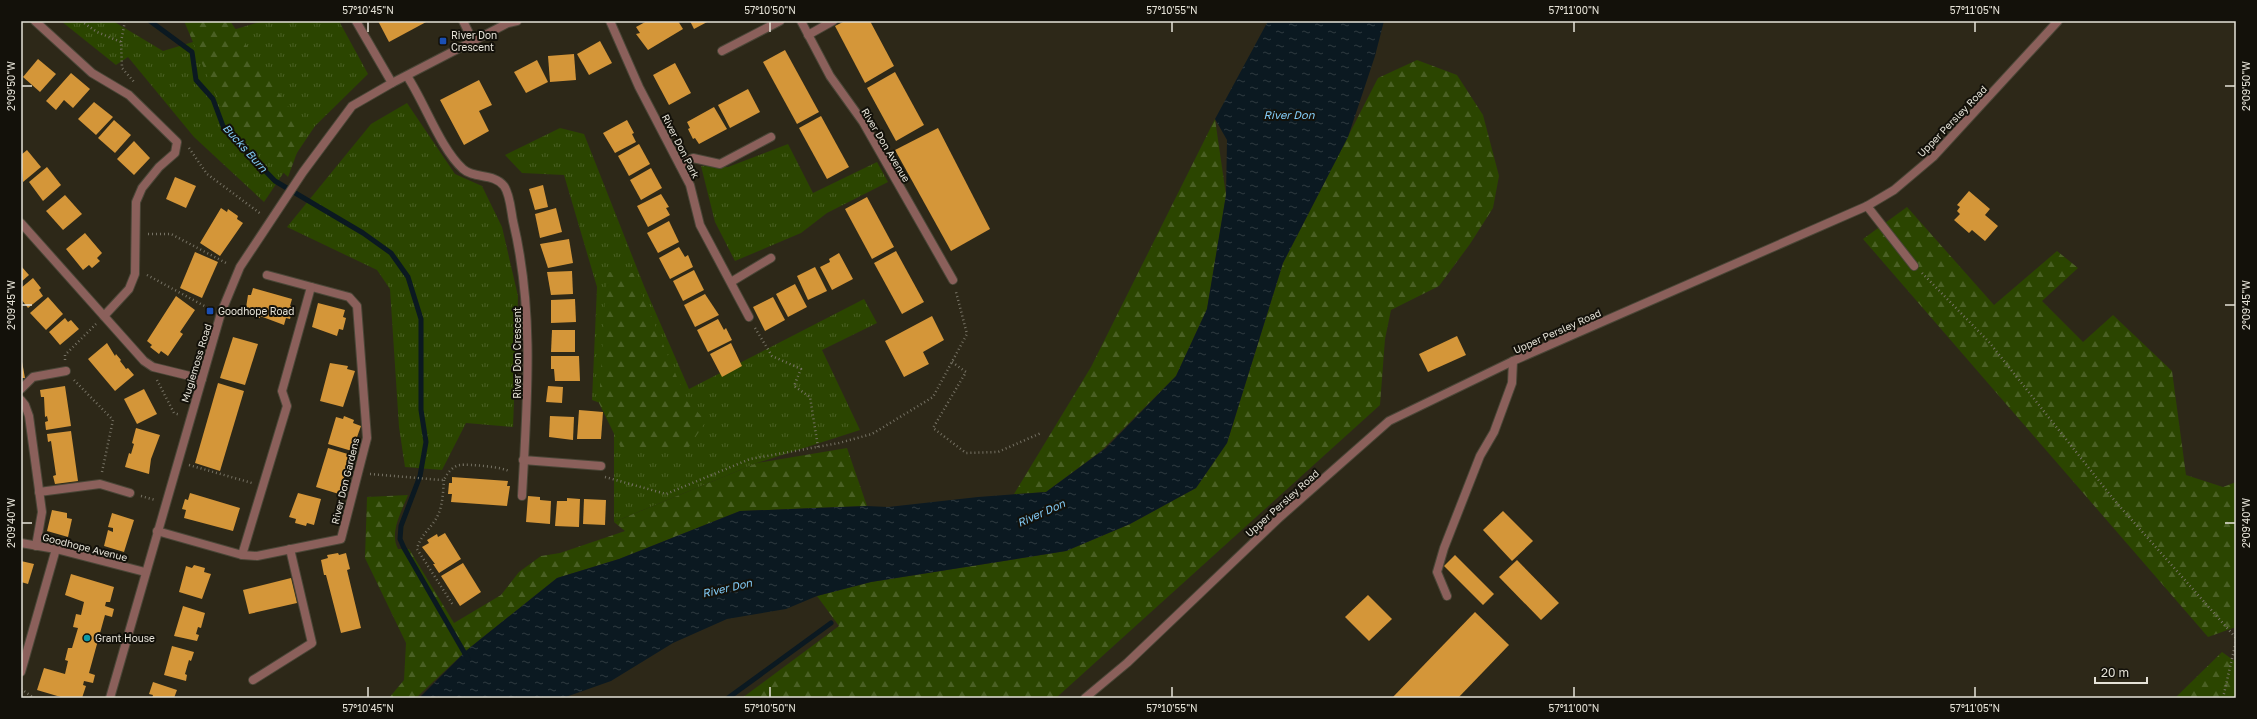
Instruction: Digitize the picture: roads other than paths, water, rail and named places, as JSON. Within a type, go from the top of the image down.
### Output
[{"type":"street","points":[[35,21],[92,73],[129,95],[177,142],[175,153],[159,167],[142,188],[136,202],[135,273],[129,289],[104,316]]},
{"type":"street","points":[[356,21],[392,83]]},
{"type":"street","points":[[463,21],[473,41]]},
{"type":"street","name":"Mugiemoss Road","points":[[110,698],[145,572],[221,313],[240,267],[303,172],[352,106],[392,83],[473,41],[517,21]]},
{"type":"street","name":"River Don Park","points":[[610,21],[639,87],[690,185],[700,224],[749,317]]},
{"type":"street","points":[[722,51],[780,21]]},
{"type":"street","name":"River Don Avenue","points":[[801,21],[830,76],[863,122],[953,280]]},
{"type":"street","points":[[808,35],[833,21]]},
{"type":"street","name":"Upper Persley Road","points":[[1085,698],[1127,663],[1279,518],[1389,420],[1513,360],[1867,206],[1894,190],[1933,157],[2058,21]]},
{"type":"street","name":"River Don Crescent","points":[[407,76],[453,159],[465,171],[498,180],[505,187],[519,245],[526,295],[528,384],[522,496]]},
{"type":"street","points":[[680,165],[693,158],[720,164],[772,137]]},
{"type":"street","points":[[1867,206],[1914,266]]},
{"type":"street","points":[[21,223],[144,362],[160,368],[202,379]]},
{"type":"street","points":[[731,282],[772,258]]},
{"type":"street","name":"River Don Gardens","points":[[157,531],[242,555],[257,556],[341,539],[360,472],[367,438],[357,306],[349,297],[267,275]]},
{"type":"street","points":[[242,555],[287,406],[282,391],[311,287]]},
{"type":"street","points":[[1447,596],[1437,572],[1444,548],[1480,456],[1494,432],[1512,383],[1513,360]]},
{"type":"street","points":[[21,389],[33,377],[66,371]]},
{"type":"street","points":[[21,400],[25,405],[29,416],[42,519],[36,546]]},
{"type":"street","points":[[523,460],[601,466]]},
{"type":"street","points":[[39,492],[100,484],[130,493]]},
{"type":"street","name":"Goodhope Avenue","points":[[21,543],[56,549],[145,572]]},
{"type":"street","points":[[21,672],[56,549]]},
{"type":"street","points":[[254,680],[312,643],[290,549]]},
{"type":"water","name":"River Don","points":[[1268,21],[1384,21],[1375,56],[1348,137],[1283,263],[1227,443],[1196,488],[1130,524],[1066,551],[871,582],[817,596],[786,609],[727,619],[673,643],[611,681],[563,698],[419,698],[467,650],[557,578],[619,559],[740,511],[867,506],[888,507],[978,497],[1046,492],[1106,448],[1176,376],[1207,309],[1226,195],[1227,140],[1215,119]]},
{"type":"waterway","name":"Bucks Burn","points":[[150,21],[192,52],[196,80],[213,99],[223,126],[275,181],[363,233],[391,253],[408,277],[421,319],[421,410],[426,442],[420,476],[401,526],[400,539],[468,659]]},
{"type":"waterway","points":[[728,698],[831,623]]},
{"type":"place","name":"River Don Crescent","points":[[443,41]]},
{"type":"place","name":"Goodhope Road","points":[[210,311]]},
{"type":"place","name":"Grant House","points":[[87,638]]}]
